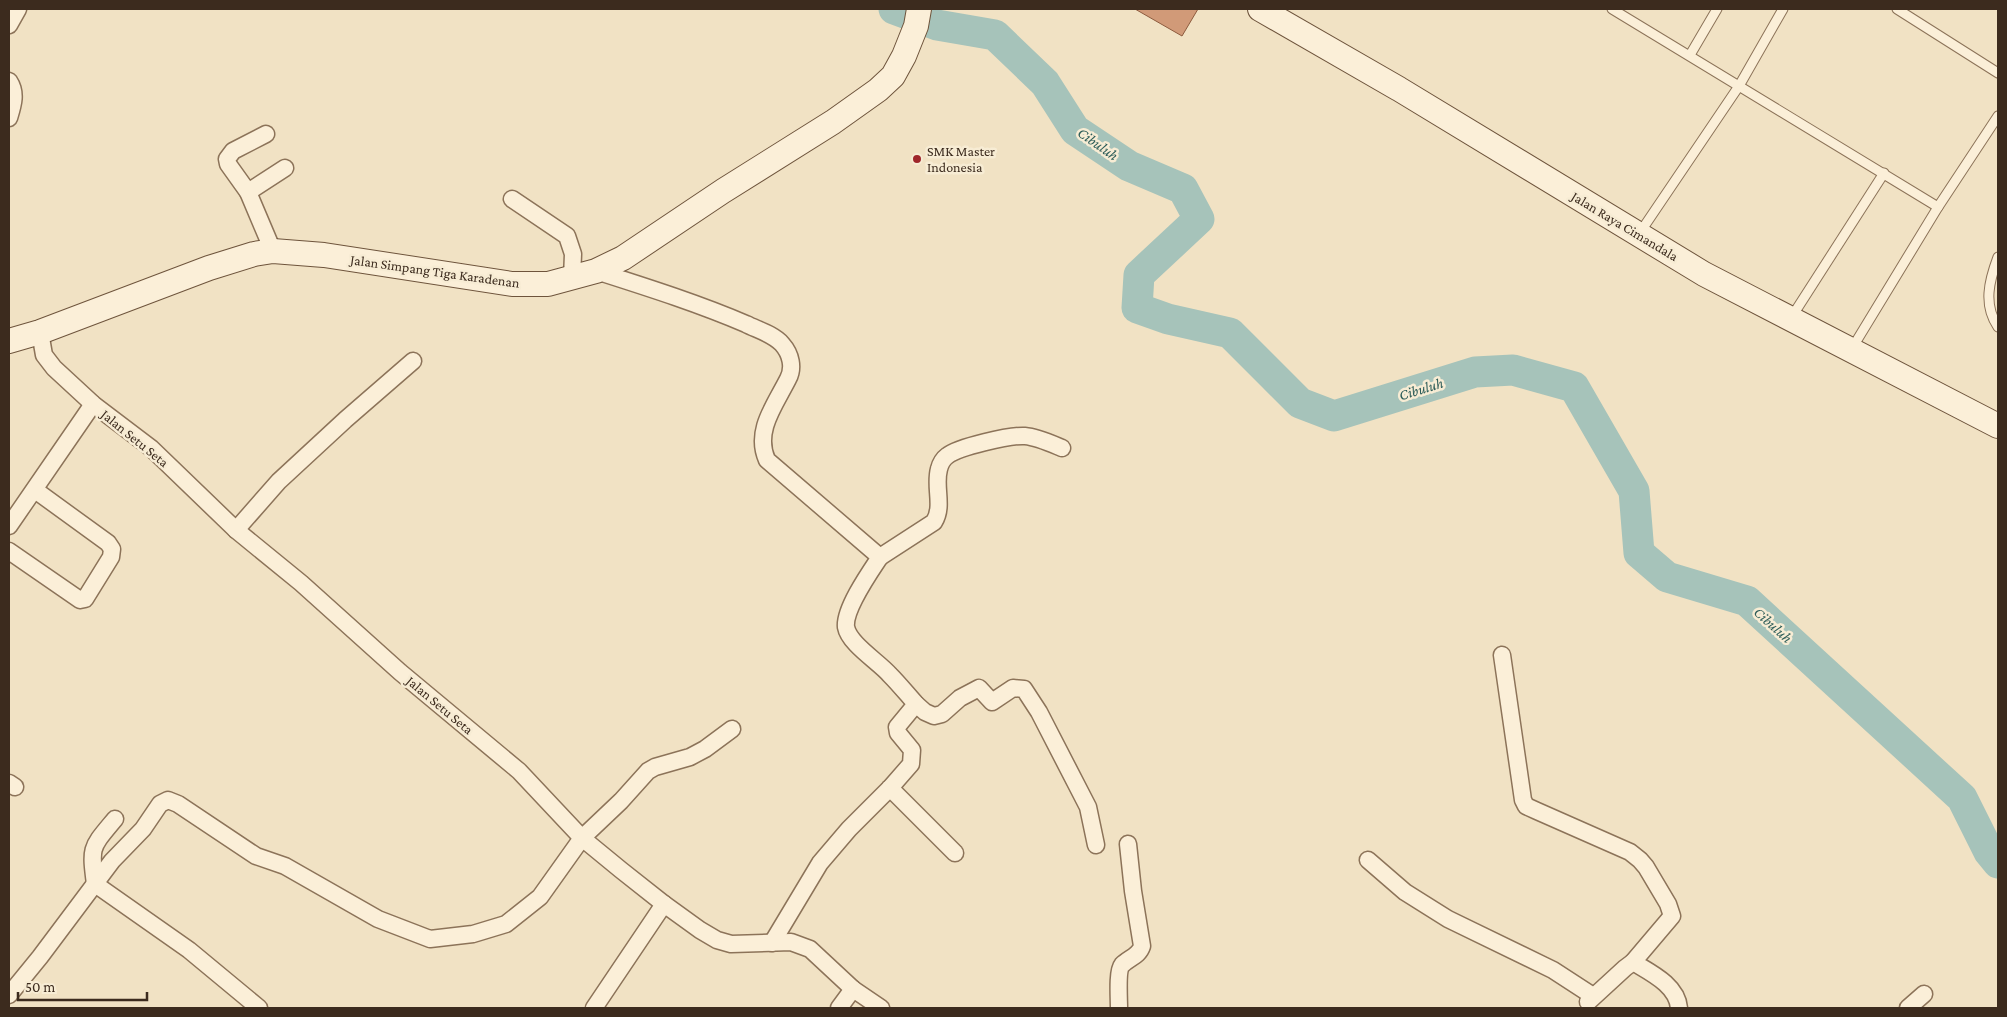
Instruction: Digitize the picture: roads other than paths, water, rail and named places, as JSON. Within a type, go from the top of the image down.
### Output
[{"type":"street","points":[[9,25],[18,9]]},
{"type":"street","name":"Jalan Raya Cimandala","points":[[1272,11],[1704,274],[1998,426]]},
{"type":"street","name":"Jalan Simpang Tiga Karadenan","points":[[9,341],[40,332],[209,268],[254,254],[273,251],[324,255],[512,284],[548,284],[596,271],[631,253],[723,191],[833,122],[878,90],[893,76],[904,56],[917,17]]},
{"type":"street","points":[[9,81],[13,87],[14,99],[9,118]]},
{"type":"street","points":[[266,134],[233,150],[227,159],[228,164],[248,192],[273,251]]},
{"type":"street","points":[[248,192],[285,168]]},
{"type":"street","points":[[512,199],[567,236],[574,254],[572,278]]},
{"type":"street","points":[[596,271],[706,307],[770,335],[783,345],[791,358],[791,374],[764,428],[762,450],[767,460],[778,472],[880,558]]},
{"type":"street","name":"Jalan Setu Seta","points":[[40,332],[44,355],[48,362],[93,404],[151,448],[236,530],[301,583],[400,672],[519,771],[582,838],[664,904],[717,940],[731,944],[791,942],[810,949],[854,989],[881,1008]]},
{"type":"street","points":[[236,530],[280,481],[345,420],[413,361]]},
{"type":"street","points":[[9,526],[93,404]]},
{"type":"street","points":[[1062,448],[1037,439],[1017,436],[985,442],[945,457],[939,469],[937,484],[939,506],[934,522],[880,558],[857,592],[847,618],[846,627],[855,642],[881,665],[916,704],[934,716],[942,714],[960,698],[980,688],[991,702],[1013,688],[1024,688],[1039,712],[1088,807],[1096,846]]},
{"type":"street","points":[[9,552],[80,600],[85,599],[111,557],[112,550],[108,543],[35,490]]},
{"type":"street","points":[[1368,860],[1404,892],[1448,918],[1553,970],[1590,999],[1633,962],[1672,916],[1646,867],[1630,852],[1526,806],[1523,800],[1502,655]]},
{"type":"street","points":[[772,944],[820,864],[849,829],[911,764],[912,750],[898,733],[897,727],[916,704]]},
{"type":"street","points":[[9,995],[112,861],[143,829],[160,804],[168,800],[178,804],[256,856],[285,866],[378,919],[430,939],[474,934],[506,924],[540,897],[582,838],[621,801],[648,771],[654,767],[690,757],[705,749],[732,729]]},
{"type":"street","points":[[890,788],[955,853]]},
{"type":"street","points":[[115,819],[95,843],[92,851],[96,884],[189,950],[259,1008]]},
{"type":"street","points":[[1119,1008],[1119,972],[1121,966],[1140,952],[1142,946],[1128,844]]},
{"type":"street","points":[[594,1008],[664,904]]},
{"type":"street","points":[[1633,962],[1648,970],[1672,989],[1676,995],[1679,1008]]},
{"type":"street","points":[[839,1008],[854,989]]},
{"type":"street","points":[[1908,1008],[1924,994]]},
{"type":"lane","points":[[1612,9],[1884,173],[1938,208]]},
{"type":"lane","points":[[1690,56],[1717,9]]},
{"type":"lane","points":[[1639,234],[1739,86],[1783,9]]},
{"type":"lane","points":[[1897,9],[1998,73]]},
{"type":"lane","points":[[1851,350],[1938,208],[1998,116]]},
{"type":"lane","points":[[1791,318],[1884,173]]},
{"type":"lane","points":[[1998,258],[1990,283],[1989,304],[1992,318],[1998,327]]},
{"type":"waterway","name":"Cibuluh","points":[[894,9],[937,25],[995,35],[1045,83],[1075,130],[1129,166],[1183,189],[1199,219],[1139,275],[1137,308],[1168,319],[1230,333],[1300,403],[1334,416],[1475,372],[1513,370],[1574,387],[1634,491],[1639,553],[1667,577],[1747,601],[1962,798],[1989,852],[1998,863]]},
{"type":"place","name":"SMK Master Indonesia","points":[[917,159]]}]
